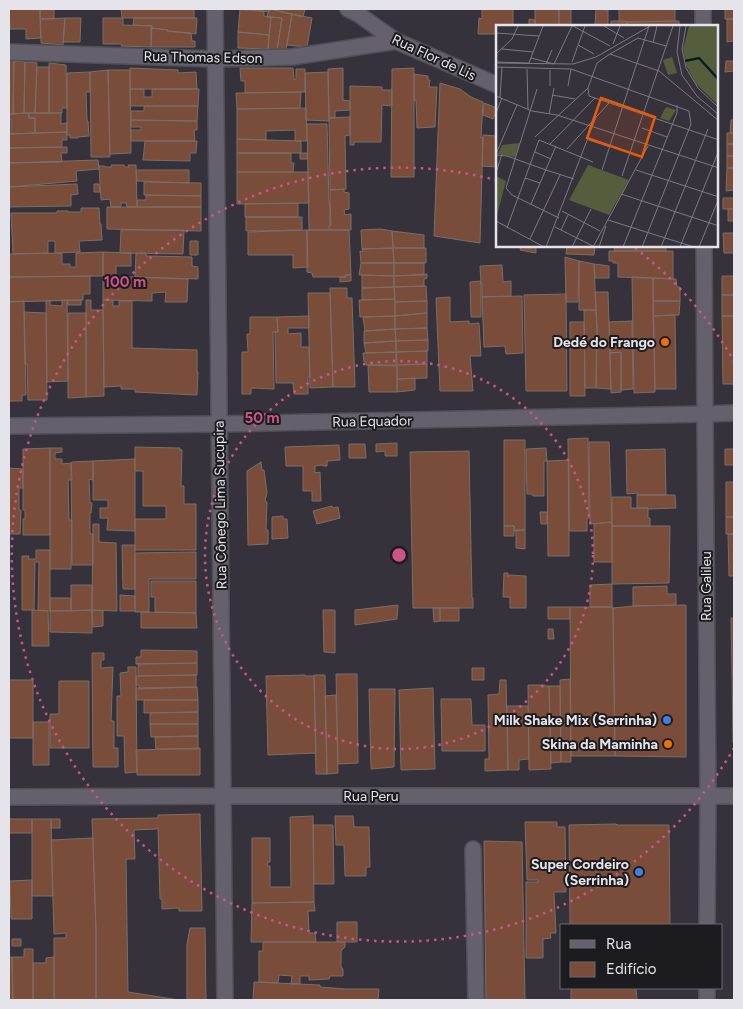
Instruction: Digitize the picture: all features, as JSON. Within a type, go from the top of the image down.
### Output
[{"type":"street","name":"Rua Cônego Lima Sucupira","points":[[215,9],[225,1000]]},
{"type":"street","name":"Rua Flor de Lis","points":[[348,9],[396,41],[496,85]]},
{"type":"street","points":[[703,9],[703,25]]},
{"type":"street","name":"Rua Thomas Edson","points":[[9,52],[215,59],[292,57],[396,41]]},
{"type":"street","name":"Rua Galileu","points":[[704,248],[708,924]]},
{"type":"street","name":"Rua Equador","points":[[9,426],[219,424],[734,413]]},
{"type":"street","name":"Rua Peru","points":[[9,797],[734,796]]},
{"type":"street","points":[[473,849],[476,1000]]},
{"type":"building","points":[[9,9],[40,9],[41,38],[26,39],[26,29],[10,29]]},
{"type":"building","points":[[40,9],[54,9],[54,19],[40,19]]},
{"type":"building","points":[[121,9],[194,9],[194,18],[122,18]]},
{"type":"building","points":[[238,9],[270,9],[269,12]]},
{"type":"building","points":[[240,9],[264,11],[264,16],[271,17],[269,35],[238,32]]},
{"type":"building","points":[[269,9],[292,14],[286,50],[277,50],[282,18],[267,17]]},
{"type":"building","points":[[270,9],[305,9],[303,17]]},
{"type":"building","points":[[482,9],[513,9],[513,24],[496,25],[496,34],[478,34],[479,18],[482,19]]},
{"type":"building","points":[[535,9],[559,9],[559,25],[535,25]]},
{"type":"building","points":[[559,9],[571,9],[571,25],[559,25]]},
{"type":"building","points":[[596,9],[608,10],[608,25],[595,25]]},
{"type":"building","points":[[619,9],[675,9],[675,21],[619,22]]},
{"type":"building","points":[[725,9],[734,9],[734,19],[725,19]]},
{"type":"building","points":[[292,14],[312,18],[307,47],[287,45]]},
{"type":"building","points":[[271,17],[282,18],[277,50],[268,49]]},
{"type":"building","points":[[65,18],[63,45],[41,43],[40,19]]},
{"type":"building","points":[[65,18],[81,18],[80,42],[63,42]]},
{"type":"building","points":[[103,18],[123,18],[123,25],[152,26],[151,47],[103,44]]},
{"type":"building","points":[[134,18],[197,18],[196,34],[151,28],[152,26],[133,25]]},
{"type":"building","points":[[529,19],[535,20],[535,25],[529,25]]},
{"type":"building","points":[[727,19],[734,19],[734,41],[727,42]]},
{"type":"building","points":[[611,21],[626,21],[627,25],[611,25]]},
{"type":"building","points":[[679,21],[679,25],[627,25],[627,22]]},
{"type":"building","points":[[151,28],[191,33],[192,41],[195,41],[195,47],[151,47]]},
{"type":"building","points":[[238,32],[269,35],[268,49],[238,48]]},
{"type":"building","points":[[9,60],[14,61],[13,114],[9,114]]},
{"type":"building","points":[[14,61],[25,62],[24,113],[13,114]]},
{"type":"building","points":[[726,61],[734,61],[734,71],[725,72]]},
{"type":"building","points":[[25,62],[37,63],[35,113],[24,113]]},
{"type":"building","points":[[49,63],[66,65],[67,108],[62,108],[62,113],[49,113]]},
{"type":"building","points":[[37,67],[49,67],[49,113],[35,113]]},
{"type":"building","points":[[130,68],[178,70],[178,73],[196,72],[197,89],[130,89]]},
{"type":"building","points":[[240,68],[293,68],[294,80],[296,79],[296,69],[305,69],[305,92],[245,93],[245,81],[241,81]]},
{"type":"building","points":[[343,68],[343,100],[350,101],[350,110],[335,111],[335,118],[329,118],[328,69]]},
{"type":"building","points":[[414,68],[414,177],[391,177],[392,69]]},
{"type":"building","points":[[108,70],[110,157],[91,157],[90,72]]},
{"type":"building","points":[[108,70],[130,70],[131,153],[110,154]]},
{"type":"building","points":[[90,72],[90,92],[86,92],[89,136],[70,138],[70,135],[67,135],[67,73]]},
{"type":"building","points":[[328,72],[329,121],[306,120],[305,73]]},
{"type":"building","points":[[414,74],[428,76],[428,80],[430,80],[429,87],[437,87],[435,127],[417,128]]},
{"type":"building","points":[[440,83],[460,89],[471,97],[483,102],[480,243],[434,236]]},
{"type":"building","points":[[350,86],[382,87],[382,90],[392,90],[392,106],[382,105],[381,142],[354,142],[354,145],[350,145]]},
{"type":"building","points":[[130,89],[144,89],[144,97],[152,97],[152,89],[199,89],[198,106],[130,106]]},
{"type":"building","points":[[301,92],[300,108],[237,109],[236,93]]},
{"type":"building","points":[[484,103],[496,108],[493,119],[483,115]]},
{"type":"building","points":[[144,106],[198,106],[197,121],[131,120],[131,111],[144,111]]},
{"type":"building","points":[[306,108],[307,141],[295,141],[295,130],[266,131],[266,140],[237,139],[237,109]]},
{"type":"building","points":[[29,113],[61,113],[61,124],[67,123],[67,132],[35,133],[35,118],[29,118]]},
{"type":"building","points":[[29,113],[29,118],[35,118],[35,133],[11,134],[9,114]]},
{"type":"building","points":[[350,117],[350,135],[345,136],[346,189],[330,190],[329,118]]},
{"type":"building","points":[[131,120],[197,121],[197,130],[194,130],[195,141],[131,141],[131,130],[141,130],[141,127],[131,127]]},
{"type":"building","points":[[731,120],[734,120],[734,133],[730,133]]},
{"type":"building","points":[[307,124],[327,124],[331,225],[329,225],[329,230],[309,230]]},
{"type":"building","points":[[67,132],[67,140],[62,140],[62,147],[9,148],[9,134]]},
{"type":"building","points":[[727,133],[734,133],[734,144],[727,144]]},
{"type":"building","points":[[483,135],[496,136],[496,167],[482,166]]},
{"type":"building","points":[[237,139],[301,141],[301,153],[237,153]]},
{"type":"building","points":[[145,141],[197,141],[196,153],[190,153],[190,161],[143,160]]},
{"type":"building","points":[[727,144],[734,144],[734,156],[727,156]]},
{"type":"building","points":[[67,147],[67,153],[61,153],[62,162],[9,163],[9,148]]},
{"type":"building","points":[[237,153],[291,153],[291,163],[294,163],[293,172],[237,172]]},
{"type":"building","points":[[300,153],[307,153],[307,159],[300,159]]},
{"type":"building","points":[[727,156],[734,156],[734,168],[727,168]]},
{"type":"building","points":[[98,160],[99,169],[76,171],[77,181],[9,187],[9,163]]},
{"type":"building","points":[[111,165],[129,167],[128,165],[136,165],[137,207],[127,207],[126,203],[121,203],[121,207],[111,207],[110,199],[101,200],[99,166],[112,167]]},
{"type":"building","points":[[727,168],[734,168],[734,190],[726,191]]},
{"type":"building","points":[[136,170],[189,170],[189,183],[137,181]]},
{"type":"building","points":[[237,172],[308,172],[309,203],[237,204]]},
{"type":"building","points":[[144,182],[201,183],[201,196],[144,195]]},
{"type":"building","points":[[77,184],[78,194],[71,195],[71,206],[10,207],[9,187]]},
{"type":"building","points":[[94,184],[99,184],[100,192],[94,192]]},
{"type":"building","points":[[344,189],[344,192],[349,193],[349,209],[344,210],[345,215],[351,214],[351,230],[330,230],[330,190]]},
{"type":"building","points":[[146,195],[201,196],[201,207],[137,207],[137,200],[146,200]]},
{"type":"building","points":[[723,198],[734,198],[734,209],[723,209]]},
{"type":"building","points":[[298,203],[298,217],[245,217],[245,204]]},
{"type":"building","points":[[107,207],[201,207],[201,231],[107,229]]},
{"type":"building","points":[[81,208],[99,208],[102,240],[79,241],[80,252],[55,253],[55,241],[48,241],[48,253],[13,254],[11,213],[81,212]]},
{"type":"building","points":[[728,209],[734,209],[734,221],[728,221]]},
{"type":"building","points":[[246,217],[302,217],[302,230],[246,231]]},
{"type":"building","points":[[381,229],[392,231],[393,248],[362,249],[361,230]]},
{"type":"building","points":[[121,230],[184,230],[183,254],[120,253]]},
{"type":"building","points":[[307,230],[349,230],[351,275],[345,275],[346,277],[313,277],[312,273],[307,272]]},
{"type":"building","points":[[307,230],[308,267],[293,268],[293,255],[248,255],[248,232]]},
{"type":"building","points":[[392,231],[424,235],[424,248],[393,248]]},
{"type":"building","points":[[723,233],[734,233],[734,253],[724,253]]},
{"type":"building","points":[[190,241],[198,241],[198,255],[190,255]]},
{"type":"building","points":[[393,248],[426,248],[426,263],[394,263]]},
{"type":"building","points":[[393,248],[394,263],[361,263],[360,251],[363,252],[362,249]]},
{"type":"building","points":[[520,248],[536,248],[536,253],[520,250]]},
{"type":"building","points":[[567,248],[595,248],[594,255],[566,254]]},
{"type":"building","points":[[615,248],[666,248],[666,251],[614,251]]},
{"type":"building","points":[[609,251],[673,251],[673,279],[618,277],[618,263],[609,261]]},
{"type":"building","points":[[103,252],[103,276],[9,277],[9,254],[62,253],[62,264],[70,264],[70,267],[76,267],[76,253]]},
{"type":"building","points":[[103,252],[131,253],[131,266],[116,266],[116,276],[103,276]]},
{"type":"building","points":[[136,253],[146,253],[146,256],[192,257],[192,266],[198,267],[198,279],[135,277]]},
{"type":"building","points":[[565,257],[579,261],[578,302],[566,302]]},
{"type":"building","points":[[579,261],[594,264],[596,310],[579,310]]},
{"type":"building","points":[[361,263],[394,263],[394,276],[359,275]]},
{"type":"building","points":[[394,263],[424,263],[424,275],[394,276]]},
{"type":"building","points":[[594,264],[609,266],[609,278],[595,278]]},
{"type":"building","points":[[502,265],[503,282],[511,281],[511,296],[482,297],[480,266]]},
{"type":"building","points":[[427,274],[427,278],[424,279],[424,286],[394,287],[394,276]]},
{"type":"building","points":[[345,275],[351,275],[351,281],[340,282],[340,277],[346,277]]},
{"type":"building","points":[[362,275],[394,276],[394,287],[362,288]]},
{"type":"building","points":[[90,276],[90,294],[83,294],[83,300],[9,302],[9,277]]},
{"type":"building","points":[[103,276],[188,279],[187,302],[165,302],[166,292],[152,293],[152,301],[103,300]]},
{"type":"building","points":[[722,276],[734,276],[734,295],[722,295]]},
{"type":"building","points":[[632,277],[653,278],[655,392],[634,393]]},
{"type":"building","points":[[653,278],[676,279],[677,287],[680,287],[680,301],[653,301]]},
{"type":"building","points":[[481,281],[481,317],[471,317],[470,282]]},
{"type":"building","points":[[426,286],[427,301],[395,302],[394,287]]},
{"type":"building","points":[[394,287],[395,299],[362,300],[362,288]]},
{"type":"building","points":[[330,288],[347,288],[347,298],[352,298],[355,387],[333,387]]},
{"type":"building","points":[[595,292],[608,292],[611,389],[596,388],[597,327]]},
{"type":"building","points":[[308,293],[330,293],[333,387],[310,388]]},
{"type":"building","points":[[566,294],[567,391],[526,391],[524,295]]},
{"type":"building","points":[[722,295],[734,295],[734,316],[722,316]]},
{"type":"building","points":[[522,296],[523,353],[506,354],[505,346],[484,347],[482,297]]},
{"type":"building","points":[[450,297],[450,322],[469,321],[469,324],[479,323],[481,356],[470,356],[473,391],[440,391],[436,298]]},
{"type":"building","points":[[395,299],[395,316],[360,317],[359,300]]},
{"type":"building","points":[[50,300],[50,305],[62,306],[62,300],[67,300],[68,381],[47,382],[46,301]]},
{"type":"building","points":[[67,300],[81,300],[81,305],[68,305]]},
{"type":"building","points":[[86,300],[91,300],[91,310],[103,310],[104,396],[86,397]]},
{"type":"building","points":[[103,300],[113,301],[113,306],[119,306],[119,301],[132,301],[132,348],[197,350],[197,395],[135,392],[135,389],[121,389],[121,386],[104,387]]},
{"type":"building","points":[[24,301],[26,395],[22,395],[22,401],[9,401],[9,302]]},
{"type":"building","points":[[427,301],[427,313],[395,316],[395,302]]},
{"type":"building","points":[[653,301],[680,301],[679,315],[653,316]]},
{"type":"building","points":[[584,310],[596,310],[596,388],[585,388]]},
{"type":"building","points":[[24,312],[46,313],[47,400],[28,400]]},
{"type":"building","points":[[68,313],[86,313],[86,397],[68,398]]},
{"type":"building","points":[[427,313],[427,328],[395,329],[395,316]]},
{"type":"building","name":"Dedé do Frango","points":[[675,315],[676,389],[655,389],[653,316]]},
{"type":"building","points":[[309,316],[309,328],[288,328],[288,334],[301,333],[301,347],[309,347],[310,377],[308,377],[308,394],[294,394],[293,383],[276,383],[275,332],[278,332],[277,317]]},
{"type":"building","points":[[395,316],[395,329],[365,331],[363,317]]},
{"type":"building","points":[[722,316],[734,316],[734,384],[723,384]]},
{"type":"building","points":[[250,317],[277,317],[278,332],[273,332],[274,389],[251,388],[251,394],[242,394],[242,352],[248,352],[247,334],[250,334]]},
{"type":"building","points":[[632,321],[633,389],[621,390],[621,352],[610,353],[609,322]]},
{"type":"building","points":[[570,322],[584,322],[585,396],[570,396]]},
{"type":"building","points":[[427,328],[428,340],[396,341],[395,329]]},
{"type":"building","points":[[395,329],[396,341],[364,343],[364,331]]},
{"type":"building","points":[[428,340],[428,351],[396,352],[396,341]]},
{"type":"building","points":[[396,341],[396,352],[366,353],[364,343]]},
{"type":"building","points":[[427,351],[427,364],[397,365],[396,352]]},
{"type":"building","points":[[396,352],[396,366],[366,365],[366,362],[364,362],[363,353]]},
{"type":"building","points":[[621,352],[621,392],[611,393],[610,353]]},
{"type":"building","points":[[427,364],[427,378],[397,379],[397,365]]},
{"type":"building","points":[[368,365],[397,365],[397,392],[369,392]]},
{"type":"building","points":[[415,378],[415,390],[397,392],[397,379]]},
{"type":"building","points":[[588,438],[589,518],[587,519],[587,531],[569,531],[568,439]]},
{"type":"building","points":[[504,440],[525,440],[525,530],[514,531],[514,526],[504,526]]},
{"type":"building","points":[[589,442],[609,442],[612,522],[590,524]]},
{"type":"building","points":[[397,443],[397,456],[385,456],[385,451],[376,452],[376,444]]},
{"type":"building","points":[[349,444],[365,444],[366,458],[349,458]]},
{"type":"building","points":[[339,445],[340,460],[327,461],[327,466],[315,466],[315,473],[320,472],[321,501],[312,501],[312,491],[303,491],[303,466],[286,466],[285,447]]},
{"type":"building","points":[[135,447],[180,448],[182,450],[181,486],[184,486],[184,504],[196,504],[196,550],[135,550],[135,519],[166,519],[166,506],[143,506],[143,471],[135,471]]},
{"type":"building","points":[[50,448],[62,448],[62,452],[55,453],[55,459],[62,459],[62,464],[71,463],[72,480],[68,480],[69,520],[72,520],[71,569],[50,569]]},
{"type":"building","points":[[50,448],[50,535],[23,535],[25,510],[23,510],[23,449]]},
{"type":"building","points":[[546,448],[547,461],[544,461],[544,496],[527,494],[526,449]]},
{"type":"building","points":[[665,449],[666,495],[627,494],[626,450]]},
{"type":"building","points":[[725,449],[734,449],[734,465],[725,465]]},
{"type":"building","points":[[469,451],[473,608],[413,608],[410,452]]},
{"type":"building","points":[[135,459],[135,531],[107,530],[108,518],[100,518],[100,508],[108,508],[108,500],[93,500],[93,461]]},
{"type":"building","points":[[569,460],[569,556],[548,556],[547,461]]},
{"type":"building","points":[[93,461],[93,480],[89,479],[90,503],[92,503],[90,534],[93,534],[93,565],[72,565],[71,463]]},
{"type":"building","points":[[261,462],[267,493],[265,501],[267,502],[266,530],[268,530],[268,544],[248,545],[247,471]]},
{"type":"building","points":[[9,468],[23,469],[23,488],[19,488],[19,510],[21,510],[20,534],[9,534]]},
{"type":"building","points":[[726,482],[734,482],[734,517],[726,517]]},
{"type":"building","points":[[637,495],[675,495],[676,508],[637,508]]},
{"type":"building","points":[[612,497],[631,497],[631,508],[648,508],[650,526],[612,526]]},
{"type":"building","points":[[332,506],[333,508],[338,507],[340,518],[317,524],[313,511]]},
{"type":"building","points":[[540,512],[547,512],[547,524],[541,524]]},
{"type":"building","points":[[283,516],[283,519],[287,519],[288,538],[272,539],[272,517]]},
{"type":"building","points":[[726,517],[734,517],[734,534],[726,534]]},
{"type":"building","points":[[612,522],[612,562],[594,562],[594,524]]},
{"type":"building","points":[[93,524],[99,524],[99,542],[116,543],[117,611],[92,610]]},
{"type":"building","points":[[504,526],[514,526],[514,536],[504,536]]},
{"type":"building","points":[[612,526],[670,526],[669,583],[612,584]]},
{"type":"building","points":[[516,530],[525,530],[525,549],[516,548]]},
{"type":"building","points":[[728,534],[734,534],[734,576],[729,576]]},
{"type":"building","points":[[122,545],[135,545],[135,589],[123,589]]},
{"type":"building","points":[[36,550],[50,550],[50,611],[38,610],[39,562],[35,562],[34,610],[22,610],[22,556],[29,556],[28,559],[36,559]]},
{"type":"building","points":[[196,552],[196,579],[149,579],[149,612],[135,612],[135,553]]},
{"type":"building","points":[[504,573],[508,573],[508,577],[509,575],[526,576],[526,608],[510,608],[510,597],[503,597]]},
{"type":"building","points":[[151,581],[196,581],[196,613],[155,612],[155,597],[151,597]]},
{"type":"building","points":[[612,584],[612,607],[590,607],[590,585]]},
{"type":"building","points":[[71,585],[92,585],[92,610],[71,611]]},
{"type":"building","points":[[667,586],[667,594],[676,594],[676,605],[633,606],[633,587]]},
{"type":"building","points":[[120,595],[135,596],[135,611],[120,611]]},
{"type":"building","points":[[50,598],[71,598],[71,611],[50,611]]},
{"type":"building","points":[[398,605],[397,619],[355,625],[355,610]]},
{"type":"building","points":[[686,605],[686,757],[615,756],[613,608]]},
{"type":"building","points":[[548,607],[570,607],[570,619],[548,619]]},
{"type":"building","points":[[570,607],[613,607],[615,756],[571,756]]},
{"type":"building","points":[[433,608],[440,608],[440,621],[434,622]]},
{"type":"building","points":[[440,608],[459,608],[459,621],[440,621]]},
{"type":"building","points":[[32,610],[48,611],[49,646],[32,646]]},
{"type":"building","points":[[92,610],[103,611],[103,626],[93,627]]},
{"type":"building","points":[[92,610],[92,633],[50,632],[50,611]]},
{"type":"building","points":[[323,610],[335,610],[335,653],[324,652]]},
{"type":"building","points":[[141,612],[196,613],[197,628],[141,628]]},
{"type":"building","points":[[731,618],[734,618],[734,672],[732,672]]},
{"type":"building","points":[[548,629],[553,629],[554,639],[548,639]]},
{"type":"building","points":[[141,650],[197,651],[197,663],[136,664],[136,657],[141,657]]},
{"type":"building","points":[[92,653],[104,653],[104,660],[101,660],[101,668],[113,667],[111,721],[114,721],[114,748],[118,748],[118,767],[93,767]]},
{"type":"building","points":[[197,663],[197,675],[138,676],[138,664]]},
{"type":"building","points":[[128,667],[136,667],[137,772],[125,773],[124,736],[117,736],[117,696],[121,696],[120,673],[128,672]]},
{"type":"building","points":[[472,668],[484,668],[484,680],[472,680]]},
{"type":"building","points":[[732,672],[734,672],[734,743],[733,743]]},
{"type":"building","points":[[336,674],[357,674],[358,763],[338,764]]},
{"type":"building","points":[[196,675],[196,687],[139,689],[139,685],[136,685],[136,676]]},
{"type":"building","points":[[314,675],[325,675],[327,774],[316,774]]},
{"type":"building","points":[[266,676],[314,676],[316,753],[268,755]]},
{"type":"building","points":[[570,679],[571,762],[561,762],[560,680]]},
{"type":"building","points":[[9,680],[33,680],[33,738],[9,738]]},
{"type":"building","points":[[500,680],[506,680],[508,770],[485,771],[485,759],[489,759],[488,695],[499,694]]},
{"type":"building","points":[[59,681],[89,681],[89,748],[50,748],[50,714],[59,714]]},
{"type":"building","points":[[528,685],[549,686],[551,769],[529,770]]},
{"type":"building","points":[[549,686],[560,686],[561,762],[551,763]]},
{"type":"building","points":[[197,687],[198,700],[136,700],[136,688]]},
{"type":"building","points":[[433,688],[435,769],[401,770],[399,690]]},
{"type":"building","points":[[369,689],[395,689],[394,767],[371,769]]},
{"type":"building","points":[[336,695],[338,773],[327,774],[325,696]]},
{"type":"building","points":[[441,699],[471,699],[472,725],[485,725],[485,751],[442,751]]},
{"type":"building","points":[[144,700],[198,700],[198,712],[144,713]]},
{"type":"building","points":[[507,706],[528,706],[529,759],[519,760],[519,770],[508,770]]},
{"type":"building","points":[[198,712],[198,724],[150,724],[150,713]]},
{"type":"building","points":[[33,722],[49,722],[49,765],[33,765]]},
{"type":"building","points":[[150,724],[198,724],[198,736],[151,737]]},
{"type":"building","points":[[198,736],[198,749],[156,749],[155,737]]},
{"type":"building","points":[[200,748],[200,775],[137,775],[136,750]]},
{"type":"building","points":[[200,814],[202,911],[179,911],[179,908],[162,909],[162,899],[160,899],[158,828],[134,830],[135,859],[126,859],[128,992],[179,1000],[96,1000],[96,931],[92,819],[158,818],[158,815]]},
{"type":"building","points":[[313,816],[314,902],[252,903],[252,838],[270,838],[270,862],[268,862],[267,866],[270,866],[270,887],[291,887],[290,817]]},
{"type":"building","points":[[335,816],[353,816],[354,827],[369,827],[370,867],[366,867],[366,876],[345,876],[344,845],[336,845]]},
{"type":"building","points":[[9,819],[32,819],[32,833],[9,833]]},
{"type":"building","points":[[32,819],[51,819],[53,896],[32,896]]},
{"type":"building","points":[[51,819],[60,819],[60,828],[51,828]]},
{"type":"building","points":[[525,822],[557,822],[557,827],[565,827],[566,892],[554,892],[556,933],[550,933],[551,938],[543,939],[543,958],[526,958],[526,882],[538,882],[538,880],[527,880]]},
{"type":"building","points":[[313,825],[333,825],[334,884],[314,884]]},
{"type":"building","points":[[569,825],[669,825],[670,924],[570,924]]},
{"type":"building","points":[[93,838],[96,1000],[54,1000],[54,938],[66,938],[66,933],[54,934],[51,840]]},
{"type":"building","points":[[484,841],[522,842],[525,1000],[486,1000]]},
{"type":"building","points":[[32,880],[32,919],[11,919],[10,881]]},
{"type":"building","points":[[314,902],[315,911],[308,911],[309,933],[315,933],[316,942],[251,942],[252,903]]},
{"type":"building","points":[[337,922],[357,922],[357,942],[337,942]]},
{"type":"building","points":[[190,928],[205,928],[206,1000],[187,1000],[187,944]]},
{"type":"building","points":[[12,939],[21,939],[21,946],[12,946]]},
{"type":"building","points":[[263,942],[345,942],[345,947],[341,951],[343,976],[330,976],[329,979],[309,980],[309,976],[300,976],[300,984],[291,984],[292,976],[279,975],[278,983],[259,982],[259,951],[263,951]]},
{"type":"building","points":[[24,949],[33,949],[33,1000],[13,1000],[12,957],[24,957]]},
{"type":"building","points":[[9,957],[12,957],[13,1000],[9,1000]]},
{"type":"building","points":[[54,957],[54,1000],[33,1000],[33,963],[46,963],[46,958]]},
{"type":"building","points":[[254,982],[320,985],[320,987],[346,989],[379,989],[378,1000],[253,1000]]},
{"type":"building","points":[[571,989],[636,989],[637,1000],[571,1000]]},
{"type":"place","name":"Dedé do Frango","points":[[665,342]]},
{"type":"place","name":"Milk Shake Mix (Serrinha)","points":[[667,720]]},
{"type":"place","name":"Skina da Maminha","points":[[668,744]]},
{"type":"place","name":"Super Cordeiro (Serrinha)","points":[[639,872]]}]
